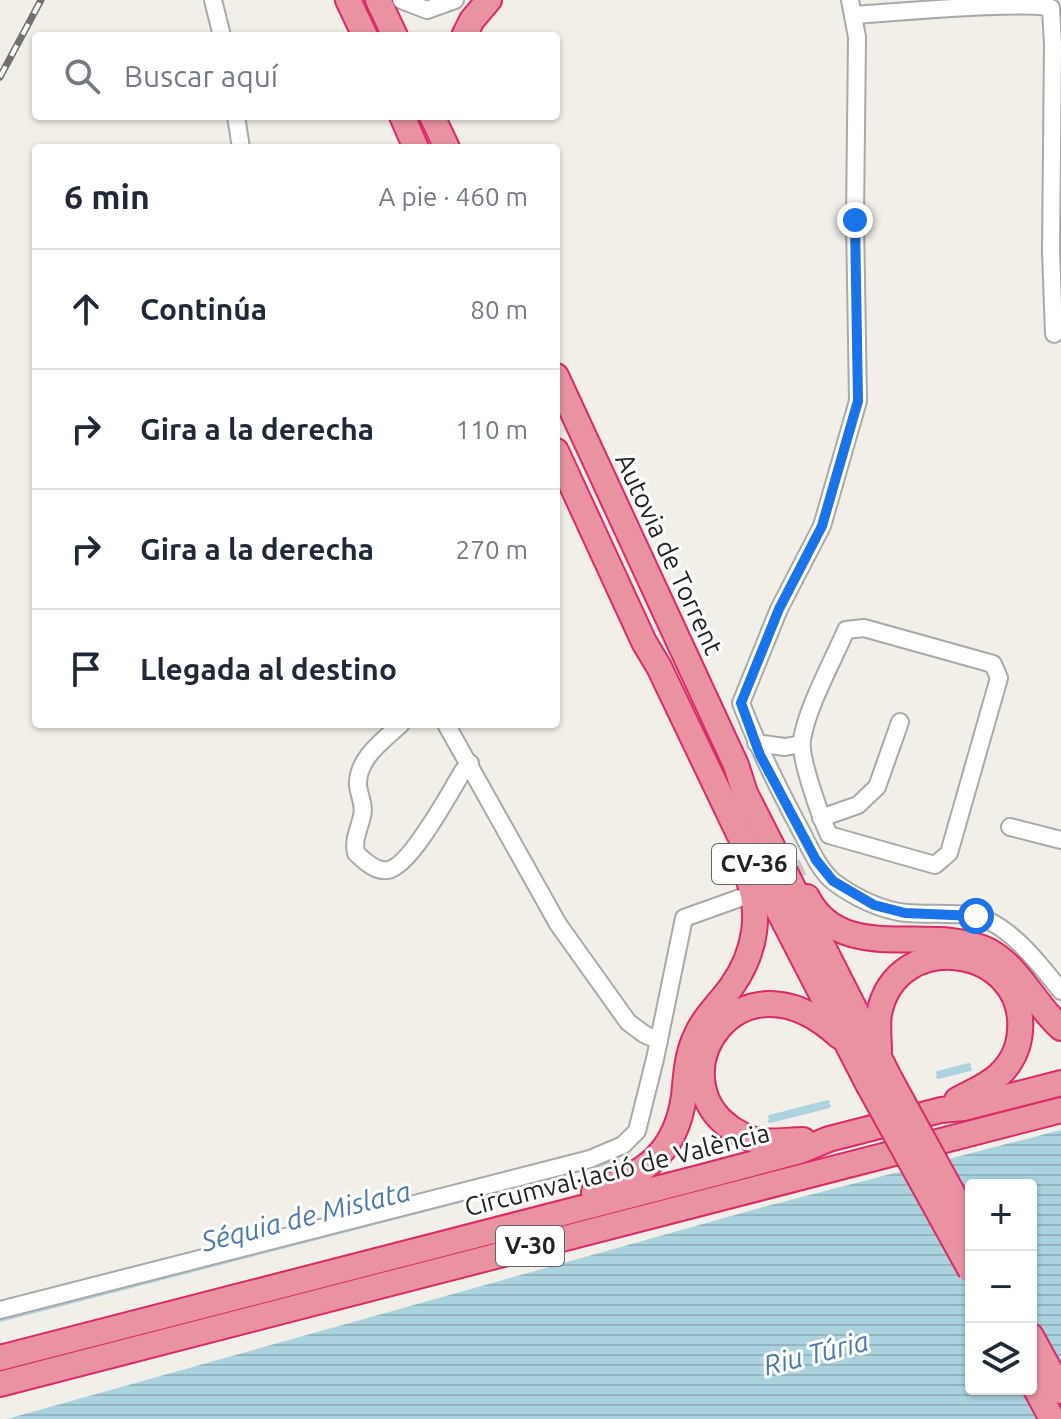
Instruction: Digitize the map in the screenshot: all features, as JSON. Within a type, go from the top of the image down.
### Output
[{"type":"highway","points":[[348,0],[363,32]]},
{"type":"highway","points":[[378,0],[393,32]]},
{"type":"highway","points":[[466,32],[489,0]]},
{"type":"highway","points":[[404,120],[414,144]]},
{"type":"highway","points":[[434,120],[445,144]]},
{"type":"highway","points":[[452,120],[459,144]]},
{"type":"highway","name":"Autovia de Torrent","points":[[560,385],[736,765],[745,793],[965,1258]]},
{"type":"highway","name":"Autovia de Torrent","points":[[560,460],[644,642],[846,1043],[879,1075],[965,1217]]},
{"type":"highway","points":[[548,1216],[572,1199],[640,1173],[659,1157],[673,1136],[681,1113],[695,1036],[743,969],[752,947],[755,902],[749,881],[651,673],[644,642]]},
{"type":"highway","points":[[736,765],[754,788],[811,905],[835,927],[868,940],[950,940],[982,948],[1013,970],[1061,1028]]},
{"type":"highway","points":[[879,1075],[878,1016],[893,981],[908,968],[943,955],[979,962],[1009,987],[1021,1023],[1020,1039],[1002,1073],[941,1110]]},
{"type":"highway","points":[[829,1139],[757,1141],[740,1134],[711,1109],[702,1078],[703,1061],[708,1045],[721,1024],[745,1008],[761,1004],[790,1006],[810,1014],[846,1043]]},
{"type":"highway","name":"Circumval·lació de València","points":[[0,1358],[800,1151],[829,1139],[1061,1083]]},
{"type":"highway","name":"Circumval·lació de València","points":[[0,1384],[1061,1110]]},
{"type":"highway","points":[[1037,1347],[1061,1391]]},
{"type":"highway","points":[[1037,1391],[1052,1419]]},
{"type":"street","points":[[213,0],[221,32]]},
{"type":"street","points":[[401,0],[427,10],[455,0]]},
{"type":"street","points":[[1054,334],[1051,251],[1056,6],[848,4],[857,37],[855,220],[858,401],[822,526],[779,609],[741,703],[810,864],[874,905],[905,913],[976,916],[993,924],[1014,938],[1061,991]]},
{"type":"street","points":[[237,120],[240,144]]},
{"type":"street","points":[[864,628],[993,664],[999,678],[949,853],[935,865],[829,835],[821,818],[801,744],[806,724],[846,630],[864,628]]},
{"type":"street","points":[[821,818],[858,805],[877,787],[900,722]]},
{"type":"street","points":[[397,728],[370,753],[361,769],[358,784],[363,815],[354,842],[356,853],[375,868],[386,871],[396,867],[415,848],[470,763]]},
{"type":"street","points":[[448,728],[558,924],[628,1022],[659,1041]]},
{"type":"street","points":[[756,743],[785,747],[801,744]]},
{"type":"street","points":[[1010,827],[1061,840]]},
{"type":"street","points":[[0,1310],[590,1159],[623,1145],[637,1131],[684,918],[740,898]]},
{"type":"water","name":"Riu Túria","points":[[1061,1130],[1061,1419],[7,1419],[767,1206]]},
{"type":"waterway","name":"Séquia de Mislata","points":[[938,1073],[969,1065]]},
{"type":"waterway","name":"Séquia de Mislata","points":[[938,1077],[970,1069]]},
{"type":"waterway","name":"Séquia de Mislata","points":[[770,1117],[828,1102]]},
{"type":"waterway","name":"Séquia de Mislata","points":[[770,1121],[829,1106]]},
{"type":"waterway","name":"Séquia de Mislata","points":[[0,1320],[618,1160]]},
{"type":"tunnel","points":[[777,879],[803,867]]},
{"type":"railway","points":[[0,77],[41,0]]},
{"type":"route","points":[[855,220],[858,401],[822,526],[779,609],[741,703],[760,755],[816,860],[833,881],[874,905],[905,913],[976,916]]}]
